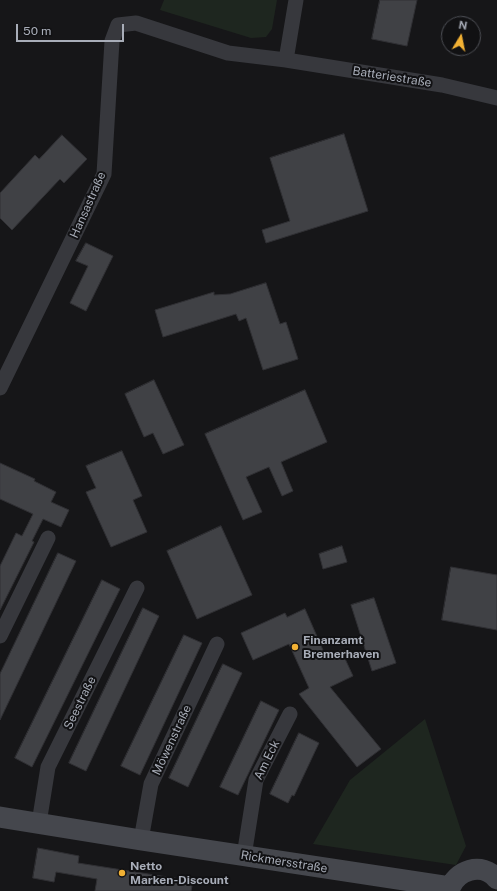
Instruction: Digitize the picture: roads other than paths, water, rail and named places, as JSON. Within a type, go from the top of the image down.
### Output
[{"type":"main road","name":"Rickmersstraße","points":[[0,817],[450,889],[457,877],[470,870],[484,870],[497,879]]},
{"type":"street","points":[[286,60],[296,0]]},
{"type":"street","name":"Batteriestraße","points":[[136,24],[228,53],[286,60],[442,85],[497,98]]},
{"type":"street","name":"Hansastraße","points":[[0,388],[104,174],[112,40],[118,25],[136,24]]},
{"type":"street","points":[[0,636],[48,538]]},
{"type":"street","name":"Seestraße","points":[[39,823],[48,767],[137,588]]},
{"type":"street","name":"Möwenstraße","points":[[141,840],[151,784],[216,644]]},
{"type":"street","name":"Am Eck","points":[[244,856],[256,780],[290,714]]},
{"type":"place","name":"Finanzamt Bremerhaven","points":[[295,647]]},
{"type":"place","name":"Netto Marken-Discount","points":[[122,873]]}]
